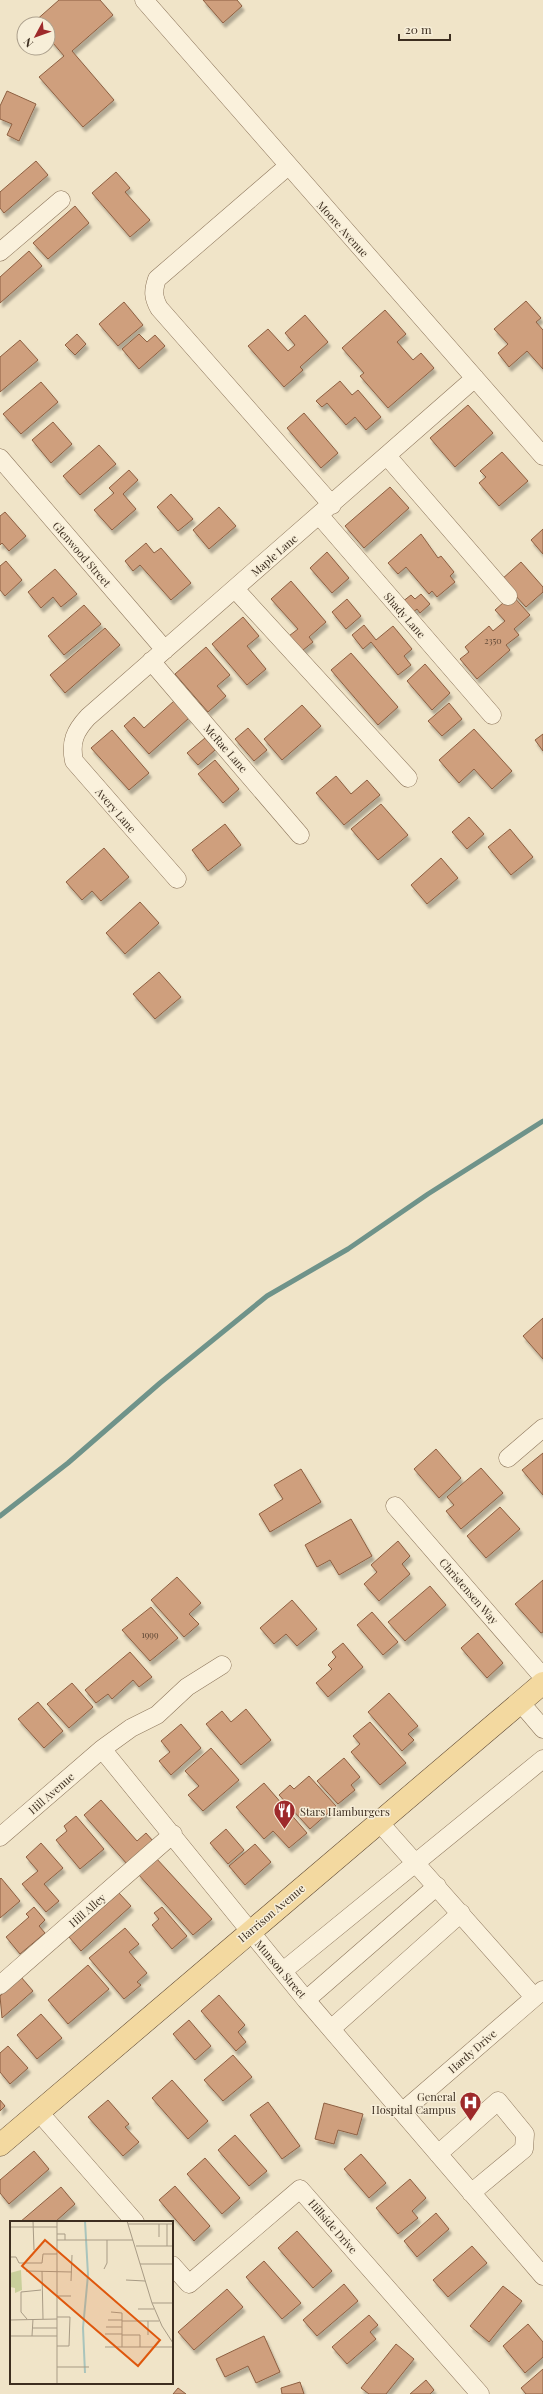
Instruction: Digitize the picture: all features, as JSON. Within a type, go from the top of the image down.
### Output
[{"type":"main road","name":"Harrison Avenue","points":[[0,2145],[249,1931],[543,1683]]},
{"type":"street","name":"Moore Avenue","points":[[144,0],[543,456]]},
{"type":"street","name":"Shady Lane","points":[[288,166],[157,279],[154,288],[154,298],[159,308],[326,510],[492,715]]},
{"type":"street","points":[[0,252],[61,200]]},
{"type":"street","name":"Maple Lane","points":[[76,733],[88,717],[475,378]]},
{"type":"street","points":[[387,456],[508,596]]},
{"type":"street","name":"Glenwood Street","points":[[0,458],[158,655]]},
{"type":"street","points":[[235,589],[408,778]]},
{"type":"street","name":"McRae Lane","points":[[158,655],[300,835]]},
{"type":"street","name":"Avery Lane","points":[[76,733],[72,746],[74,761],[177,879]]},
{"type":"street","points":[[508,1458],[543,1428]]},
{"type":"street","name":"Christensen Way","points":[[395,1506],[543,1677]]},
{"type":"street","name":"Hill Avenue","points":[[0,1837],[102,1749],[131,1728],[157,1715],[187,1687],[222,1665]]},
{"type":"street","points":[[520,1702],[543,1729]]},
{"type":"street","name":"Munson Street","points":[[102,1749],[173,1834],[249,1931],[306,2000],[543,2276]]},
{"type":"street","points":[[282,1971],[415,1861],[543,1759]]},
{"type":"street","points":[[379,1822],[461,1913],[539,1993]]},
{"type":"street","name":"Hill Alley","points":[[0,1985],[173,1834]]},
{"type":"street","points":[[306,2000],[437,1886]]},
{"type":"street","points":[[331,2029],[461,1913]]},
{"type":"street","name":"Hardy Drive","points":[[402,2112],[539,1993]]},
{"type":"street","points":[[438,2154],[498,2101],[525,2134],[524,2149],[471,2193]]},
{"type":"street","points":[[38,2111],[134,2221]]},
{"type":"street","name":"Hillside Drive","points":[[173,2266],[189,2284],[300,2189],[480,2394]]},
{"type":"building","points":[[59,0],[100,0],[113,15],[72,51],[114,100],[83,127],[39,77],[64,56],[56,46],[56,16],[41,16]]},
{"type":"building","points":[[203,0],[237,0],[242,6],[223,23]]},
{"type":"building","points":[[7,91],[36,104],[19,141],[7,135],[12,124],[0,119],[0,106]]},
{"type":"building","points":[[36,161],[48,175],[4,213],[0,208],[0,192]]},
{"type":"building","points":[[116,172],[130,188],[125,192],[150,220],[130,237],[92,193]]},
{"type":"building","points":[[75,206],[89,223],[48,259],[33,243]]},
{"type":"building","points":[[29,251],[42,266],[0,303],[0,277]]},
{"type":"building","points":[[526,301],[541,318],[536,322],[543,330],[543,369],[527,351],[509,367],[498,353],[508,344],[494,329]]},
{"type":"building","points":[[124,302],[143,325],[118,346],[99,324]]},
{"type":"building","points":[[385,310],[406,334],[397,342],[413,360],[421,353],[434,368],[388,408],[360,376],[364,373],[342,348]]},
{"type":"building","points":[[305,315],[328,342],[300,367],[303,370],[284,387],[248,346],[268,329],[288,351],[295,345],[285,333]]},
{"type":"building","points":[[77,334],[86,344],[75,355],[65,345]]},
{"type":"building","points":[[139,334],[147,342],[155,335],[165,346],[139,369],[122,349]]},
{"type":"building","points":[[20,340],[38,360],[0,392],[0,357]]},
{"type":"building","points":[[340,381],[352,395],[358,390],[381,417],[366,430],[355,417],[346,425],[327,403],[322,407],[316,401]]},
{"type":"building","points":[[41,382],[58,402],[21,434],[3,414]]},
{"type":"building","points":[[468,405],[493,433],[455,467],[430,438]]},
{"type":"building","points":[[304,413],[338,453],[321,468],[287,428]]},
{"type":"building","points":[[53,422],[72,444],[51,463],[32,440]]},
{"type":"building","points":[[99,445],[116,464],[80,495],[63,476]]},
{"type":"building","points":[[502,452],[528,481],[499,506],[479,483],[486,477],[480,471]]},
{"type":"building","points":[[129,470],[138,480],[123,494],[136,509],[112,530],[94,510],[114,493],[109,488]]},
{"type":"building","points":[[390,487],[409,508],[364,548],[345,526]]},
{"type":"building","points":[[171,494],[193,519],[178,531],[157,507]]},
{"type":"building","points":[[219,507],[236,526],[209,549],[193,530]]},
{"type":"building","points":[[5,512],[26,536],[9,551],[2,543],[0,545],[0,516]]},
{"type":"building","points":[[543,529],[543,554],[531,540]]},
{"type":"building","points":[[421,534],[438,558],[441,556],[454,572],[450,576],[455,582],[437,597],[432,591],[429,594],[406,567],[398,574],[388,563]]},
{"type":"building","points":[[146,543],[154,553],[161,548],[191,583],[171,600],[140,565],[133,571],[125,561]]},
{"type":"building","points":[[327,552],[349,578],[332,593],[310,568]]},
{"type":"building","points":[[6,561],[22,580],[5,596],[0,590],[0,566]]},
{"type":"building","points":[[521,562],[543,587],[543,592],[526,607],[501,580]]},
{"type":"building","points":[[55,569],[77,594],[61,607],[53,597],[41,608],[28,592]]},
{"type":"building","points":[[291,581],[326,622],[309,637],[313,642],[298,654],[285,639],[298,629],[271,599]]},
{"type":"building","points":[[421,594],[430,604],[420,613],[417,609],[412,613],[402,602],[411,595],[415,599]]},
{"type":"building","points":[[512,595],[530,615],[514,629],[519,635],[506,645],[510,650],[477,679],[460,659],[469,652],[465,647],[489,626],[493,631],[505,621],[495,610]]},
{"type":"building","points":[[347,599],[361,616],[346,629],[332,612]]},
{"type":"building","points":[[84,605],[101,624],[64,655],[48,636]]},
{"type":"building","points":[[243,617],[259,636],[247,646],[266,669],[247,685],[212,644]]},
{"type":"building","points":[[364,625],[376,640],[393,626],[412,649],[404,656],[411,665],[398,675],[371,642],[363,649],[352,635]]},
{"type":"building","points":[[105,628],[120,645],[65,693],[50,675]]},
{"type":"building","points":[[206,647],[230,675],[217,686],[226,696],[208,712],[175,674]]},
{"type":"building","points":[[351,653],[398,707],[378,725],[331,670]]},
{"type":"building","points":[[425,664],[450,693],[432,710],[407,681]]},
{"type":"building","points":[[174,701],[189,718],[149,754],[124,726],[134,717],[144,728]]},
{"type":"building","points":[[449,703],[462,719],[442,736],[428,721]]},
{"type":"building","points":[[302,705],[321,726],[282,760],[264,739]]},
{"type":"building","points":[[248,728],[267,750],[254,761],[235,739]]},
{"type":"building","points":[[474,729],[512,771],[492,789],[474,769],[459,783],[439,760]]},
{"type":"building","points":[[112,730],[149,773],[129,790],[91,748]]},
{"type":"building","points":[[543,734],[543,751],[535,740]]},
{"type":"building","points":[[205,738],[215,750],[198,765],[187,753]]},
{"type":"building","points":[[215,760],[239,789],[223,803],[198,774]]},
{"type":"building","points":[[336,776],[351,794],[367,780],[380,795],[344,825],[316,793]]},
{"type":"building","points":[[381,804],[408,835],[378,860],[351,829]]},
{"type":"building","points":[[469,817],[484,834],[467,849],[452,832]]},
{"type":"building","points":[[225,824],[241,845],[208,871],[192,850]]},
{"type":"building","points":[[510,829],[533,857],[511,875],[488,847]]},
{"type":"building","points":[[104,848],[129,877],[101,901],[92,891],[82,900],[66,882]]},
{"type":"building","points":[[441,858],[458,878],[427,904],[411,885]]},
{"type":"building","points":[[140,902],[159,923],[125,954],[106,933]]},
{"type":"building","points":[[159,972],[181,997],[155,1019],[133,994]]},
{"type":"building","points":[[543,1318],[543,1359],[523,1336]]},
{"type":"building","points":[[436,1449],[461,1478],[439,1498],[414,1469]]},
{"type":"building","points":[[543,1453],[543,1495],[522,1470]]},
{"type":"building","points":[[481,1468],[503,1493],[461,1529],[446,1511],[454,1505],[447,1497]]},
{"type":"building","points":[[301,1469],[321,1502],[270,1532],[259,1514],[283,1499],[274,1485]]},
{"type":"building","points":[[500,1507],[520,1529],[486,1558],[467,1536]]},
{"type":"building","points":[[351,1519],[372,1556],[339,1575],[330,1560],[317,1567],[305,1545]]},
{"type":"building","points":[[398,1541],[410,1556],[402,1564],[410,1574],[379,1601],[364,1584],[377,1572],[371,1565]]},
{"type":"building","points":[[177,1577],[201,1603],[189,1614],[199,1624],[184,1637],[151,1600]]},
{"type":"building","points":[[543,1580],[543,1632],[541,1633],[515,1604]]},
{"type":"building","points":[[430,1586],[446,1605],[405,1641],[388,1622]]},
{"type":"building","points":[[292,1600],[317,1629],[297,1646],[286,1634],[274,1644],[260,1628]]},
{"type":"building","points":[[151,1607],[178,1638],[150,1661],[122,1630]]},
{"type":"building","points":[[372,1612],[398,1642],[383,1655],[357,1625]]},
{"type":"building","points":[[478,1633],[503,1663],[487,1678],[461,1648]]},
{"type":"building","points":[[343,1643],[363,1667],[328,1697],[316,1683],[332,1669],[328,1665],[336,1657],[332,1652]]},
{"type":"building","points":[[130,1652],[152,1677],[139,1687],[133,1680],[112,1699],[108,1694],[96,1703],[85,1690]]},
{"type":"building","points":[[72,1683],[93,1707],[69,1728],[47,1704]]},
{"type":"building","points":[[389,1693],[418,1726],[408,1734],[414,1740],[402,1751],[368,1712]]},
{"type":"building","points":[[38,1702],[63,1731],[44,1748],[18,1719]]},
{"type":"building","points":[[246,1709],[271,1740],[241,1765],[206,1724],[222,1711],[231,1722]]},
{"type":"building","points":[[370,1722],[406,1763],[380,1785],[351,1752],[360,1744],[353,1736]]},
{"type":"building","points":[[181,1724],[201,1748],[171,1775],[159,1761],[170,1752],[161,1741]]},
{"type":"building","points":[[211,1748],[239,1780],[203,1811],[188,1795],[199,1786],[185,1771]]},
{"type":"building","points":[[344,1758],[360,1777],[351,1785],[355,1790],[338,1804],[317,1781]]},
{"type":"building","points":[[309,1776],[336,1806],[310,1829],[279,1795],[290,1785],[294,1789]]},
{"type":"building","points":[[264,1783],[307,1833],[289,1848],[273,1831],[264,1839],[236,1807]]},
{"type":"building","points":[[101,1800],[137,1841],[146,1833],[153,1841],[127,1864],[84,1815]]},
{"type":"building","points":[[76,1816],[104,1849],[80,1869],[56,1840],[67,1831],[64,1826]]},
{"type":"building","points":[[226,1829],[244,1850],[228,1864],[210,1843]]},
{"type":"building","points":[[41,1843],[63,1868],[44,1884],[59,1901],[46,1912],[22,1884],[38,1871],[26,1857]]},
{"type":"building","points":[[255,1844],[271,1862],[245,1885],[229,1866]]},
{"type":"building","points":[[156,1858],[212,1919],[193,1935],[138,1874]]},
{"type":"building","points":[[1,1878],[20,1901],[0,1918],[0,1879]]},
{"type":"building","points":[[119,1893],[131,1906],[81,1951],[69,1937]]},
{"type":"building","points":[[34,1907],[45,1920],[39,1926],[45,1933],[20,1954],[6,1937],[29,1917],[26,1914]]},
{"type":"building","points":[[162,1907],[187,1936],[172,1949],[152,1925],[159,1919],[154,1913]]},
{"type":"building","points":[[125,1928],[139,1944],[129,1952],[147,1973],[137,1982],[141,1985],[124,1999],[89,1958]]},
{"type":"building","points":[[88,1965],[109,1989],[68,2024],[48,2000]]},
{"type":"building","points":[[21,1977],[33,1991],[2,2018],[0,1996]]},
{"type":"building","points":[[219,1995],[245,2025],[238,2032],[246,2042],[236,2051],[201,2011]]},
{"type":"building","points":[[41,2014],[62,2038],[37,2059],[17,2035]]},
{"type":"building","points":[[189,2020],[211,2046],[195,2060],[173,2034]]},
{"type":"building","points":[[8,2046],[28,2068],[10,2084],[0,2072],[0,2053]]},
{"type":"building","points":[[233,2055],[252,2077],[223,2101],[204,2080]]},
{"type":"building","points":[[172,2080],[208,2121],[188,2139],[152,2098]]},
{"type":"building","points":[[0,2100],[5,2106],[0,2111]]},
{"type":"building","points":[[108,2100],[129,2124],[125,2127],[139,2142],[123,2156],[88,2117]]},
{"type":"building","points":[[268,2102],[300,2146],[282,2159],[250,2115]]},
{"type":"building","points":[[324,2103],[363,2114],[357,2135],[338,2130],[334,2144],[315,2139]]},
{"type":"building","points":[[235,2135],[267,2171],[249,2186],[218,2150]]},
{"type":"building","points":[[34,2151],[49,2169],[9,2204],[0,2193],[0,2180]]},
{"type":"building","points":[[361,2154],[386,2183],[369,2198],[344,2169]]},
{"type":"building","points":[[205,2158],[240,2198],[222,2214],[187,2174]]},
{"type":"building","points":[[410,2179],[426,2198],[412,2211],[418,2218],[398,2234],[376,2208]]},
{"type":"building","points":[[175,2186],[210,2226],[194,2241],[159,2200]]},
{"type":"building","points":[[61,2187],[75,2204],[56,2221],[21,2221]]},
{"type":"building","points":[[436,2213],[449,2229],[417,2257],[404,2241]]},
{"type":"building","points":[[297,2231],[332,2271],[313,2288],[278,2248]]},
{"type":"building","points":[[472,2246],[487,2263],[448,2297],[433,2280]]},
{"type":"building","points":[[264,2261],[301,2303],[282,2319],[246,2277]]},
{"type":"building","points":[[344,2284],[358,2301],[317,2336],[303,2320]]},
{"type":"building","points":[[503,2286],[522,2301],[489,2342],[470,2326]]},
{"type":"building","points":[[227,2289],[243,2307],[194,2350],[178,2332]]},
{"type":"building","points":[[369,2315],[378,2325],[370,2332],[376,2339],[347,2364],[332,2347]]},
{"type":"building","points":[[528,2324],[543,2342],[543,2357],[525,2373],[503,2346]]},
{"type":"building","points":[[264,2336],[280,2372],[256,2383],[248,2366],[225,2377],[216,2359]]},
{"type":"building","points":[[396,2344],[414,2359],[386,2394],[369,2394],[361,2388]]},
{"type":"building","points":[[543,2369],[543,2394],[526,2394],[521,2388]]},
{"type":"building","points":[[426,2380],[434,2390],[430,2394],[410,2394]]},
{"type":"building","points":[[300,2382],[304,2394],[282,2394],[281,2388]]},
{"type":"building","points":[[178,2388],[186,2394],[173,2394]]},
{"type":"waterway","points":[[0,1516],[68,1463],[160,1383],[267,1296],[348,1249],[428,1194],[543,1121]]},
{"type":"place","name":"Stars Hamburgers","points":[[285,1830]]},
{"type":"place","name":"General Hospital Campus","points":[[471,2122]]}]
